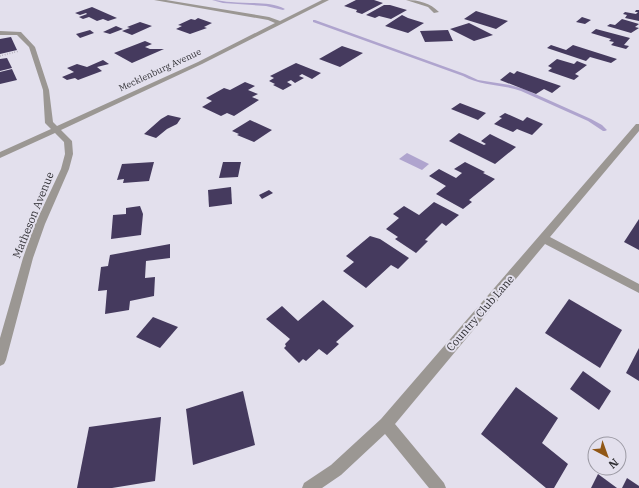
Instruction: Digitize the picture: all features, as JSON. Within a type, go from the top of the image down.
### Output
[{"type":"street","points":[[157,0],[269,19],[280,23]]},
{"type":"street","name":"Mecklenburg Avenue","points":[[0,155],[57,130],[326,0]]},
{"type":"street","points":[[409,0],[430,6],[436,12]]},
{"type":"street","name":"Matheson Avenue","points":[[0,33],[19,33],[32,47],[46,90],[49,123],[68,141],[69,154],[65,169],[40,224],[28,258],[0,360]]},
{"type":"street","name":"Country Club Lane","points":[[309,488],[336,470],[386,424],[639,126]]},
{"type":"street","points":[[543,238],[639,289]]},
{"type":"street","points":[[386,424],[439,488]]},
{"type":"path","points":[[0,56],[20,51]]},
{"type":"shaded area","points":[[407,153],[429,164],[422,170],[399,159]]},
{"type":"building","points":[[356,0],[374,0],[383,3],[362,14],[356,12],[357,10],[344,6]]},
{"type":"building","points":[[384,5],[390,5],[407,10],[391,19],[379,16],[375,18],[366,15]]},
{"type":"building","points":[[92,7],[117,18],[108,21],[103,19],[97,21],[89,17],[83,19],[79,17],[87,14],[86,13],[80,15],[75,13]]},
{"type":"building","points":[[636,10],[639,10],[639,21],[625,18],[627,15],[623,14],[625,12],[636,14],[638,12],[635,12]]},
{"type":"building","points":[[476,11],[508,21],[496,29],[464,19]]},
{"type":"building","points":[[402,15],[424,23],[408,33],[385,26]]},
{"type":"building","points":[[582,17],[591,20],[585,24],[576,22]]},
{"type":"building","points":[[198,18],[212,23],[204,27],[207,28],[190,34],[176,29],[182,26],[178,25],[191,19],[195,20]]},
{"type":"building","points":[[622,19],[639,24],[635,27],[639,28],[631,33],[607,26],[610,24],[615,25]]},
{"type":"building","points":[[140,22],[152,26],[132,35],[122,31],[130,28],[127,27]]},
{"type":"building","points":[[469,23],[493,35],[474,41],[450,29]]},
{"type":"building","points":[[116,26],[123,29],[110,34],[103,32]]},
{"type":"building","points":[[596,29],[630,38],[624,45],[629,46],[626,49],[611,45],[614,42],[609,41],[611,39],[591,33]]},
{"type":"building","points":[[90,30],[94,33],[80,38],[76,34]]},
{"type":"building","points":[[448,30],[453,41],[425,42],[420,31]]},
{"type":"building","points":[[11,37],[17,50],[0,54],[0,39]]},
{"type":"building","points":[[145,41],[152,44],[145,47],[150,49],[164,49],[132,63],[114,53]]},
{"type":"building","points":[[551,45],[566,50],[573,45],[617,59],[611,63],[590,57],[586,61],[547,48]]},
{"type":"building","points":[[342,46],[363,53],[340,67],[319,59]]},
{"type":"building","points":[[7,58],[12,68],[0,71],[0,59]]},
{"type":"building","points":[[557,59],[574,64],[577,61],[587,65],[575,74],[579,76],[574,80],[548,71],[552,68],[548,66]]},
{"type":"building","points":[[103,60],[109,64],[97,67],[102,71],[78,80],[75,78],[67,80],[62,77],[74,72],[67,68],[77,64],[87,67]]},
{"type":"building","points":[[296,63],[321,73],[312,79],[302,74],[299,76],[304,78],[295,83],[291,80],[287,82],[292,85],[283,90],[273,85],[275,84],[269,81],[274,78],[270,76]]},
{"type":"building","points":[[12,69],[17,80],[0,84],[0,72]]},
{"type":"building","points":[[517,71],[561,86],[552,93],[544,89],[536,94],[500,80],[510,72],[514,74]]},
{"type":"building","points":[[245,82],[255,86],[248,90],[258,94],[252,97],[259,100],[234,116],[227,113],[221,116],[202,107],[212,101],[206,98],[224,88],[230,90]]},
{"type":"building","points":[[460,103],[486,113],[478,120],[451,109]]},
{"type":"building","points":[[505,113],[523,121],[527,117],[543,124],[532,135],[517,129],[513,132],[494,124],[502,118],[499,117]]},
{"type":"building","points":[[168,115],[181,118],[177,124],[167,129],[156,138],[144,134],[161,119]]},
{"type":"building","points":[[250,120],[272,130],[254,142],[237,135],[239,134],[232,131]]},
{"type":"building","points":[[459,133],[484,145],[486,144],[481,141],[490,134],[516,147],[495,164],[449,141]]},
{"type":"building","points":[[154,162],[149,181],[123,183],[124,179],[117,180],[122,164]]},
{"type":"building","points":[[223,162],[241,162],[238,177],[219,178]]},
{"type":"building","points":[[465,162],[495,179],[469,200],[472,202],[463,209],[436,194],[446,186],[429,176],[439,169],[456,178],[462,173],[454,169]]},
{"type":"building","points":[[231,187],[232,204],[209,207],[208,190]]},
{"type":"building","points":[[269,190],[273,193],[262,199],[259,195]]},
{"type":"building","points":[[434,202],[459,215],[446,226],[442,223],[425,240],[428,241],[416,253],[395,239],[398,237],[386,229],[399,218],[393,214],[404,206],[419,215]]},
{"type":"building","points":[[140,206],[143,214],[141,235],[111,239],[113,215],[126,214],[126,208]]},
{"type":"building","points":[[639,219],[639,250],[624,242]]},
{"type":"building","points":[[370,236],[380,239],[409,258],[398,269],[391,265],[366,288],[343,271],[354,262],[346,256]]},
{"type":"building","points":[[170,244],[170,258],[146,261],[145,278],[155,277],[154,296],[130,301],[129,310],[105,314],[107,290],[98,291],[101,267],[108,266],[110,255]]},
{"type":"building","points":[[569,299],[622,330],[600,368],[545,333]]},
{"type":"building","points":[[323,300],[354,326],[336,342],[339,344],[327,355],[319,349],[306,361],[303,359],[299,363],[284,348],[286,346],[285,344],[290,339],[266,319],[282,306],[298,321]]},
{"type":"building","points":[[153,317],[178,327],[160,348],[136,337]]},
{"type":"building","points":[[639,348],[639,381],[626,373]]},
{"type":"building","points":[[583,371],[611,391],[599,410],[570,389]]},
{"type":"building","points":[[516,387],[558,418],[542,443],[568,464],[554,488],[546,488],[481,434]]},
{"type":"building","points":[[243,391],[255,445],[193,465],[186,409]]},
{"type":"building","points":[[161,417],[155,481],[112,488],[77,488],[89,427]]},
{"type":"building","points":[[597,476],[601,476],[617,488],[591,488]]},
{"type":"building","points":[[627,478],[639,486],[639,488],[622,488]]},
{"type":"waterway","points":[[214,0],[231,3],[266,5],[283,9]]},
{"type":"waterway","points":[[314,21],[464,75],[476,81],[510,86],[523,90],[590,120],[605,130]]}]
